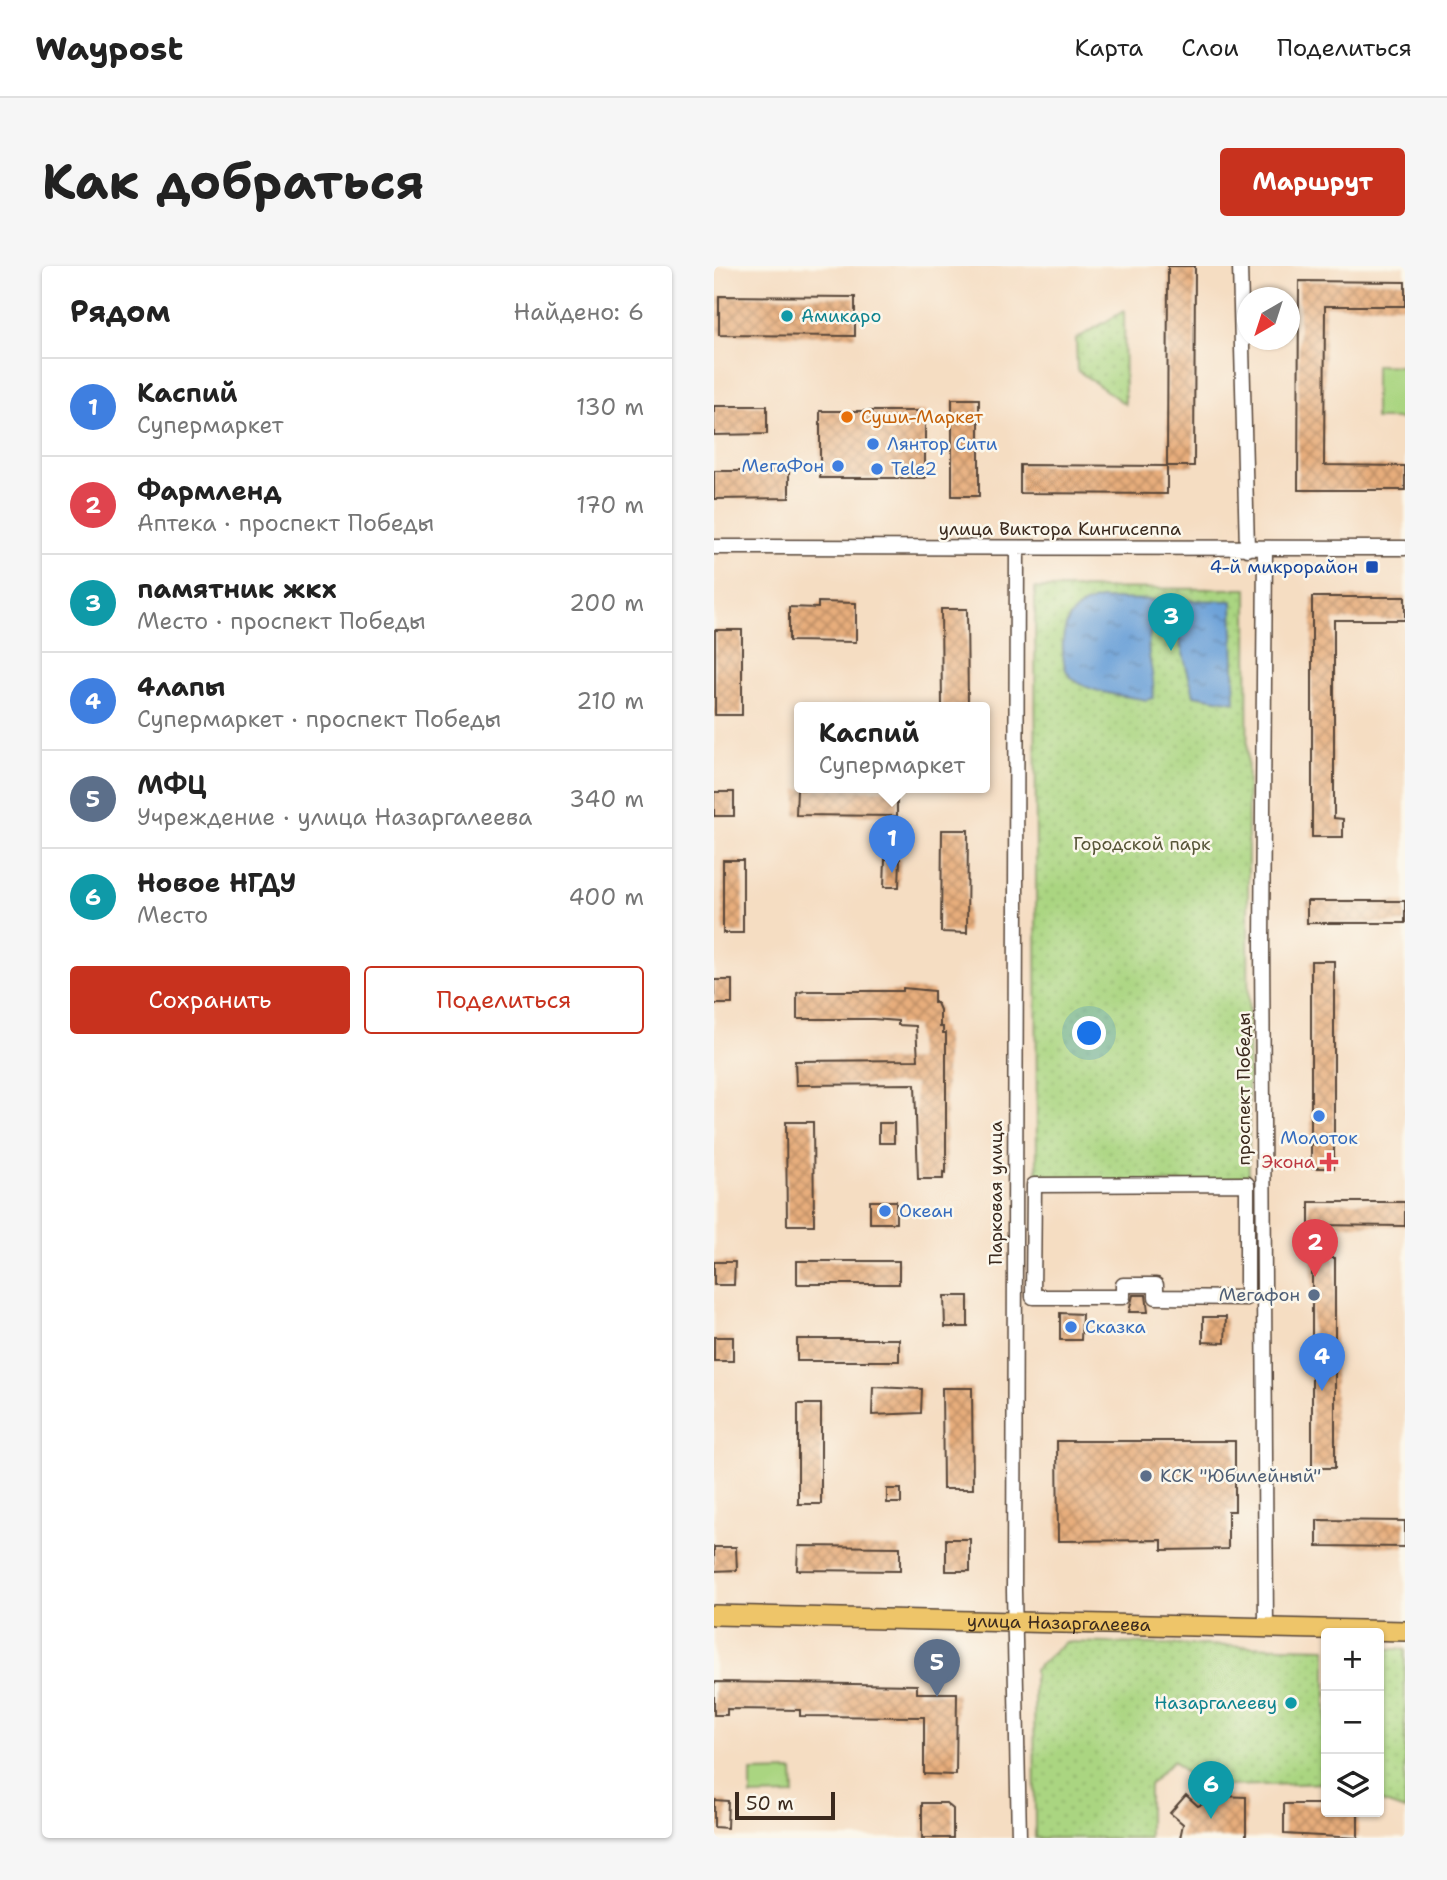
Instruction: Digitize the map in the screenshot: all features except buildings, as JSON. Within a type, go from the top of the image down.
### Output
[{"type":"main road","name":"улица Назаргалеева","points":[[714,1615],[1405,1631]]},
{"type":"street","points":[[1240,266],[1247,549]]},
{"type":"street","name":"улица Виктора Кингисеппа","points":[[714,547],[1405,548]]},
{"type":"street","name":"Парковая улица","points":[[1017,548],[1016,1620],[1019,1838]]},
{"type":"street","name":"проспект Победы","points":[[1265,549],[1262,978],[1266,1628]]},
{"type":"street","points":[[1247,1184],[1247,1298],[1156,1297],[1156,1285],[1123,1284],[1123,1297],[1033,1297],[1034,1185],[1247,1184]]},
{"type":"green space","points":[[1124,311],[1125,404],[1077,370],[1076,339]]},
{"type":"green space","points":[[1375,365],[1405,366],[1405,419],[1375,419]]},
{"type":"green space","name":"Городской парк","points":[[1035,588],[1247,589],[1249,1183],[1037,1182]]},
{"type":"green space","points":[[1065,1642],[1321,1648],[1321,1783],[1200,1787],[1173,1761],[1149,1785],[1149,1838],[1035,1838],[1034,1670]]},
{"type":"green space","points":[[1384,1649],[1405,1649],[1405,1810],[1384,1803]]},
{"type":"green space","points":[[793,1771],[794,1795],[751,1796],[751,1772]]},
{"type":"water","points":[[1100,599],[1232,601],[1235,702],[1194,695],[1176,628],[1152,628],[1149,637],[1153,698],[1146,700],[1108,693],[1089,688],[1073,679],[1063,659],[1066,626],[1074,612],[1089,602]]},
{"type":"place","name":"Амикаро","points":[[787,316]]},
{"type":"place","name":"Суши-Маркет","points":[[847,417]]},
{"type":"place","name":"Лянтор Сити","points":[[873,444]]},
{"type":"place","name":"МегаФон","points":[[838,466]]},
{"type":"place","name":"Tele2","points":[[877,469]]},
{"type":"place","name":"4-й микрорайон","points":[[1372,567]]},
{"type":"place","name":"памятник жкх","points":[[1171,651]]},
{"type":"place","name":"Каспий","points":[[892,873]]},
{"type":"place","name":"Молоток","points":[[1319,1116]]},
{"type":"place","name":"Экона","points":[[1329,1162]]},
{"type":"place","name":"Океан","points":[[885,1211]]},
{"type":"place","name":"Фармленд","points":[[1315,1277]]},
{"type":"place","name":"Мегафон","points":[[1314,1295]]},
{"type":"place","name":"Сказка","points":[[1071,1327]]},
{"type":"place","name":"4лапы","points":[[1322,1391]]},
{"type":"place","name":"КСК \"Юбилейный\"","points":[[1146,1476]]},
{"type":"place","name":"МФЦ","points":[[937,1697]]},
{"type":"place","name":"Назаргалееву","points":[[1291,1703]]},
{"type":"place","name":"Новое НГДУ","points":[[1211,1819]]}]
